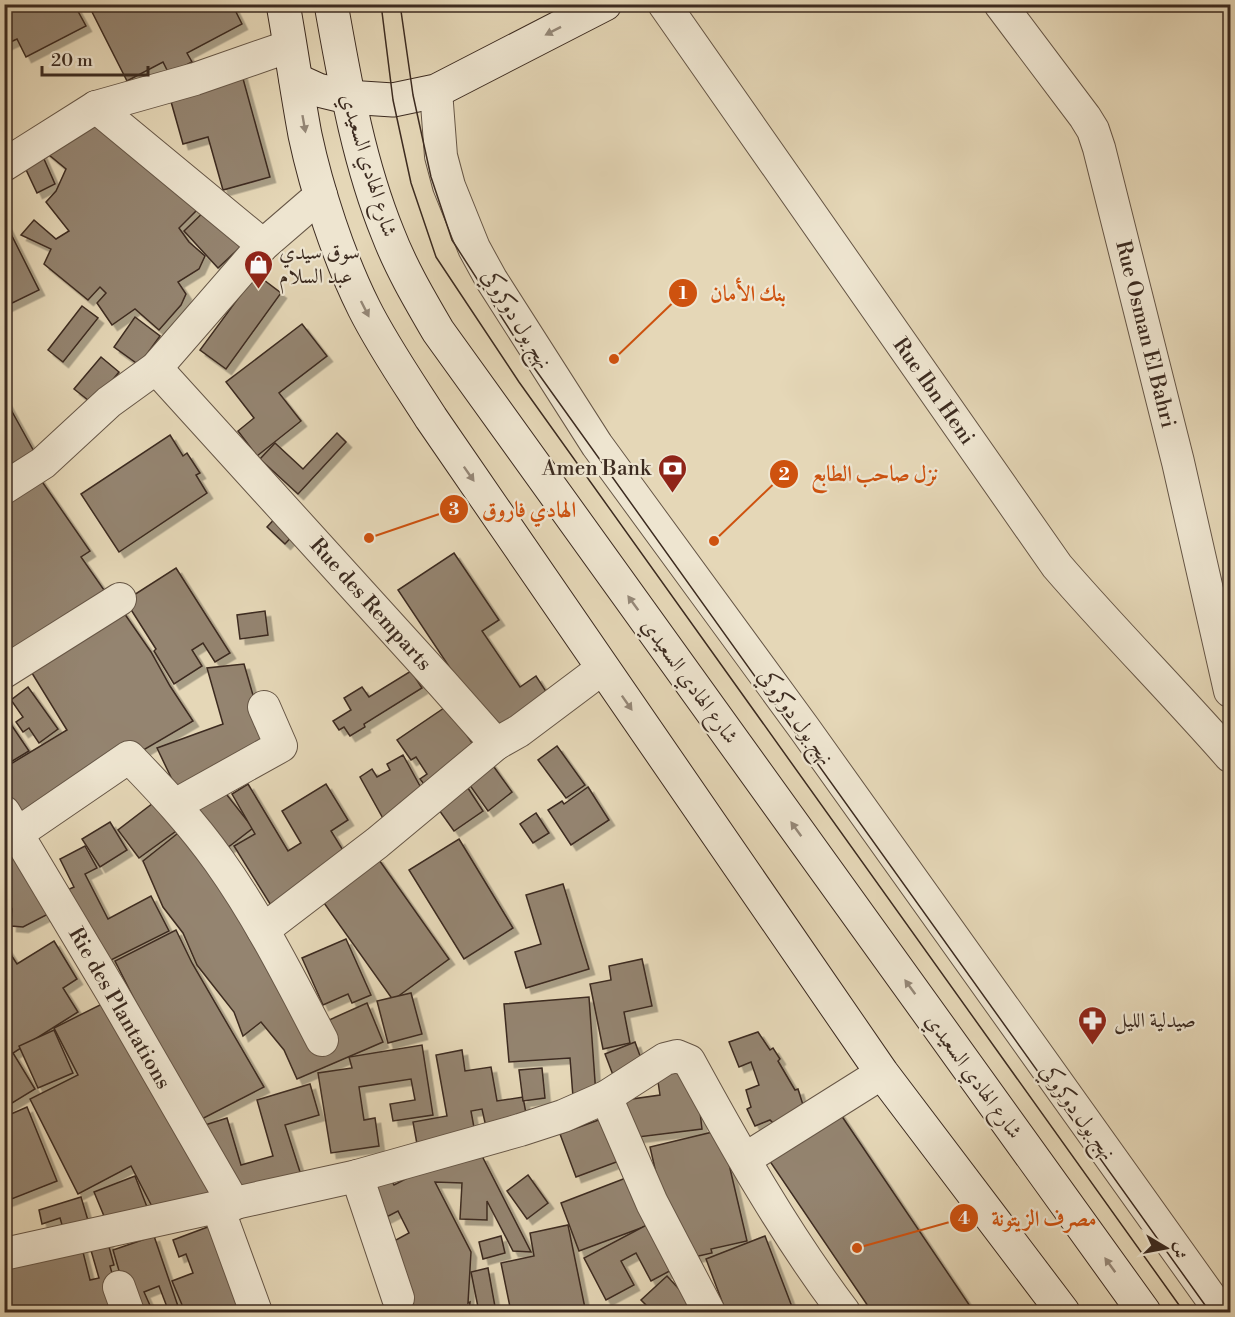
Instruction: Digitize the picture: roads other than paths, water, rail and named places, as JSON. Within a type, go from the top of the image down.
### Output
[{"type":"main road","points":[[283,4],[306,137],[321,195],[342,258],[364,308],[397,364],[431,418],[882,1073],[1062,1312]]},
{"type":"main road","name":"شارع الهادي السعيدي","points":[[330,4],[347,97],[360,150],[388,235],[416,293],[438,331],[1144,1312]]},
{"type":"main road","points":[[296,80],[318,90],[347,97],[393,100],[436,91],[605,4]]},
{"type":"street","name":"Rue Ibn Heni","points":[[664,4],[1057,566],[1105,622],[1230,756]]},
{"type":"street","name":"Rue Osman El Bahri","points":[[1000,4],[1093,130],[1178,462],[1230,691]]},
{"type":"street","points":[[4,165],[96,107],[195,79],[290,46]]},
{"type":"street","name":"نهج بول دوكروكي","points":[[436,91],[441,156],[449,186],[479,259],[597,445],[811,737],[1221,1312]]},
{"type":"street","points":[[96,107],[263,245]]},
{"type":"street","points":[[4,488],[43,463],[109,402],[156,368],[263,245],[321,195]]},
{"type":"street","name":"Rue des Remparts","points":[[156,368],[496,744]]},
{"type":"street","points":[[4,672],[120,599]]},
{"type":"street","points":[[263,930],[377,843],[496,744],[519,731],[603,668]]},
{"type":"street","points":[[175,806],[281,746],[264,706]]},
{"type":"street","points":[[11,823],[129,756],[175,806],[219,861],[263,930],[322,1040]]},
{"type":"street","name":"Rie des Plantations","points":[[11,823],[226,1206],[256,1312]]},
{"type":"street","points":[[4,1254],[357,1176],[563,1116],[606,1097],[665,1059],[676,1056],[689,1061],[745,1159],[824,1286],[844,1312]]},
{"type":"street","points":[[745,1159],[882,1073]]},
{"type":"street","points":[[606,1097],[652,1203],[709,1312]]},
{"type":"street","points":[[357,1176],[398,1299]]},
{"type":"tram line","points":[[381,4],[393,100],[411,183],[436,257],[519,382],[1184,1312]]},
{"type":"tram line","points":[[400,4],[413,95],[431,177],[452,240],[535,369],[1210,1312]]},
{"type":"place","name":"سوق سيدي عبد السلام","points":[[258,290]]},
{"type":"place","name":"بنك الأمان","points":[[614,359]]},
{"type":"place","name":"Amen Bank","points":[[672,494]]},
{"type":"place","name":"الهادي فاروق","points":[[369,538]]},
{"type":"place","name":"نزل صاحب الطابع","points":[[714,541]]},
{"type":"place","name":"صيدلية الليل","points":[[1093,1046]]},
{"type":"place","name":"مصرف الزيتونة","points":[[857,1248]]}]
